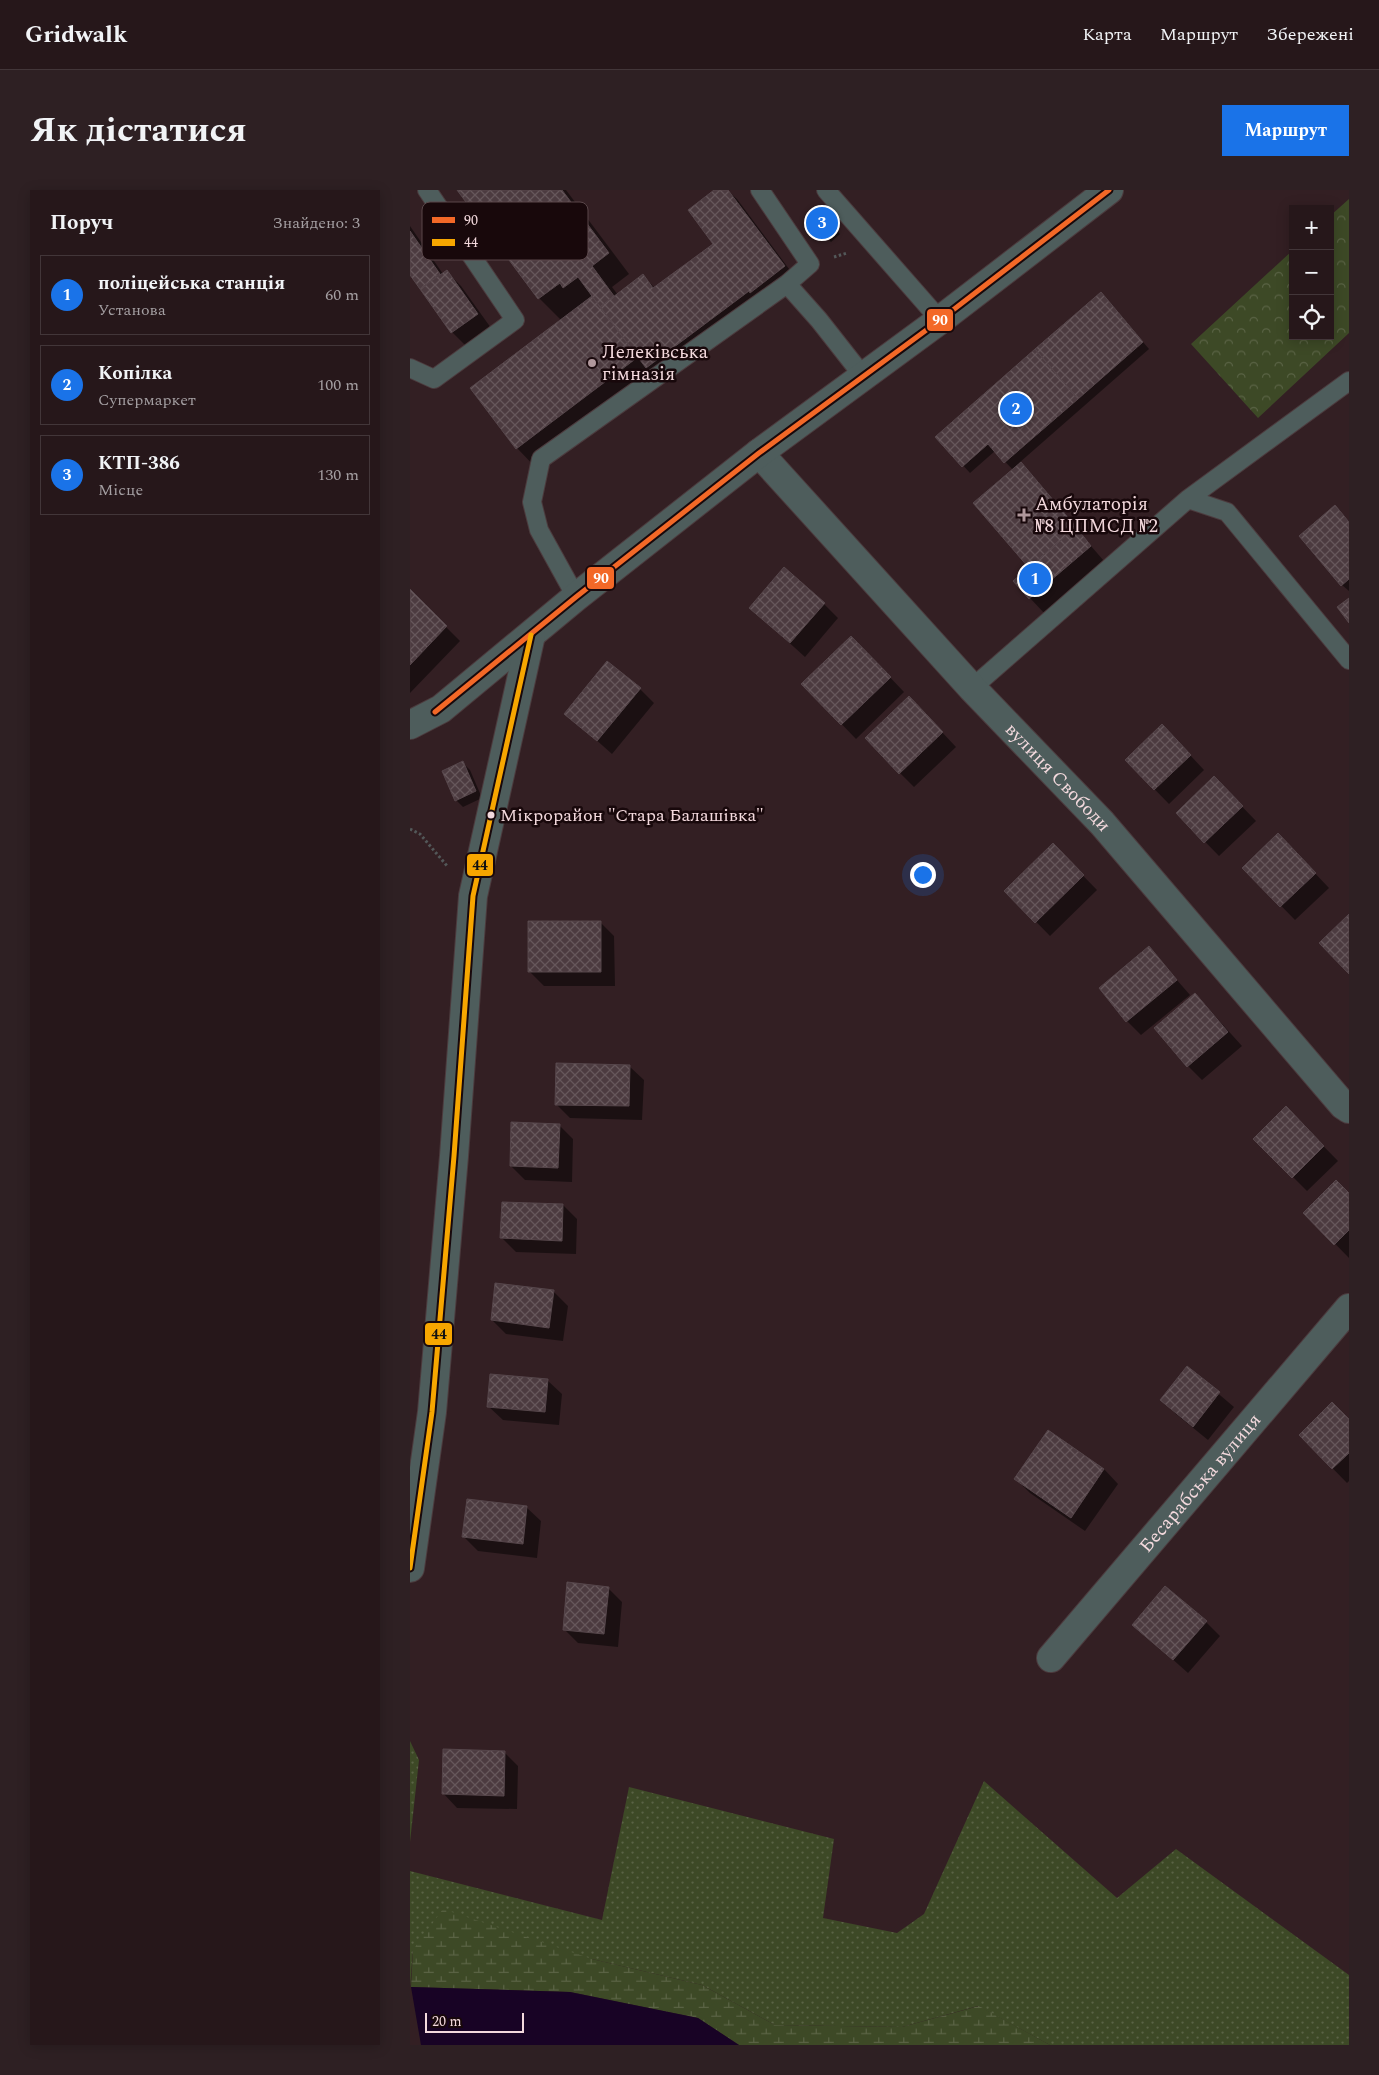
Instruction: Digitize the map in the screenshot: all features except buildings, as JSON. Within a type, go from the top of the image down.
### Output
[{"type":"street","points":[[410,725],[440,709],[758,453],[940,320],[1109,190]]},
{"type":"street","name":"вулиця Свободи","points":[[758,453],[972,688],[1102,823],[1343,1105],[1349,1108]]},
{"type":"street","points":[[410,1568],[432,1412],[473,896],[531,635]]},
{"type":"street","name":"Бесарабська вулиця","points":[[1051,1658],[1349,1308]]},
{"type":"lane","points":[[427,190],[435,202]]},
{"type":"lane","points":[[576,598],[540,530],[532,502],[541,459],[787,284],[810,264],[760,190]]},
{"type":"lane","points":[[826,190],[940,320]]},
{"type":"lane","points":[[410,368],[434,380],[515,320],[474,260]]},
{"type":"lane","points":[[787,284],[819,320],[863,376]]},
{"type":"lane","points":[[972,688],[1188,499],[1349,380]]},
{"type":"lane","points":[[1188,499],[1227,512],[1349,660]]},
{"type":"path","points":[[810,264],[874,245]]},
{"type":"path","points":[[410,829],[420,834],[473,896]]},
{"type":"green space","points":[[1349,199],[1349,333],[1258,418],[1191,344],[1289,254],[1289,340],[1334,340],[1334,212]]},
{"type":"green space","points":[[410,1741],[419,1760],[410,1842]]},
{"type":"green space","points":[[984,1781],[1117,1898],[1176,1849],[1349,1975],[1349,2045],[1050,2045],[978,2006],[902,2027],[775,2025],[702,1985],[592,1959],[413,1950],[410,1988],[410,1871],[602,1920],[629,1787],[834,1839],[823,1918],[897,1933],[924,1914]]},
{"type":"green space","points":[[443,1909],[592,1959],[702,1985],[775,2025],[902,2027],[979,2006],[1050,2045],[739,2045],[698,2018],[570,1992],[411,1987],[413,1950]]},
{"type":"shaded area","points":[[411,1987],[570,1992],[698,2018],[739,2045],[421,2045]]},
{"type":"transit line","name":"90","points":[[435,712],[576,597],[759,453],[940,320],[1109,190]]},
{"type":"transit line","name":"44","points":[[410,1568],[432,1412],[454,1156],[473,896],[531,635]]},
{"type":"place","name":"КТП-386","points":[[822,223]]},
{"type":"place","name":"Лелеківська гімназія","points":[[592,363]]},
{"type":"place","name":"Копілка","points":[[1016,409]]},
{"type":"place","name":"Амбулаторія №8 ЦПМСД №2","points":[[1024,515]]},
{"type":"place","name":"поліцейська станція","points":[[1035,579]]},
{"type":"place","name":"Мікрорайон \"Стара Балашівка\"","points":[[491,815]]}]
